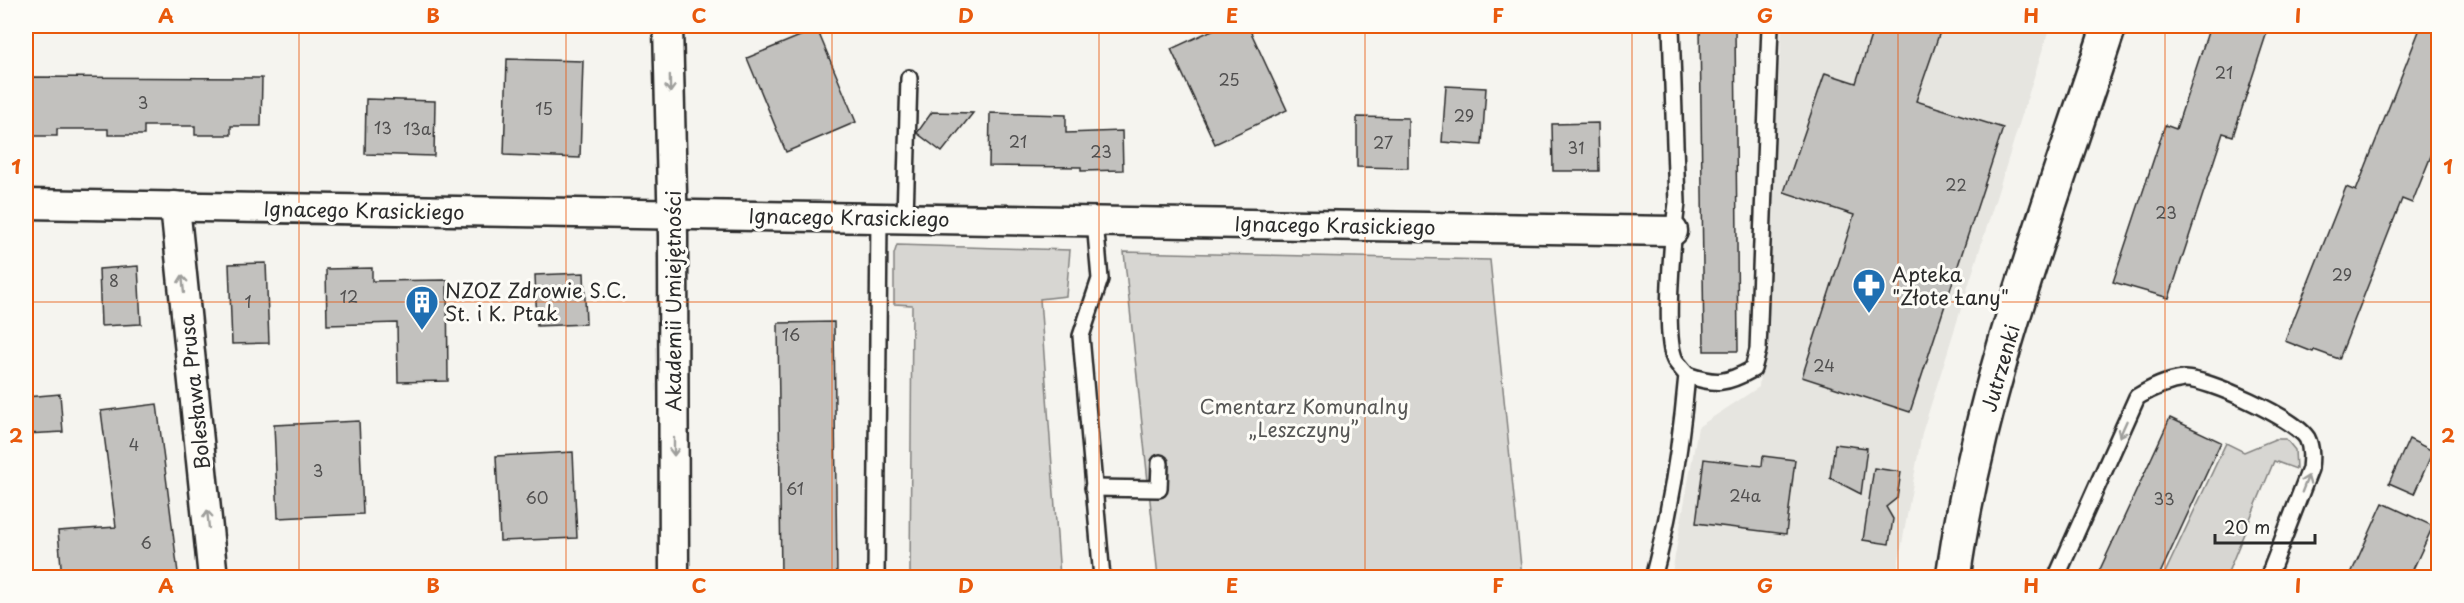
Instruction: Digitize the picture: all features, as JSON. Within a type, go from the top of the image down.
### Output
[{"type":"street","name":"Akademii Umiejętności","points":[[668,26],[673,216],[674,578]]},
{"type":"street","name":"Jutrzenki","points":[[1953,578],[1962,519],[1992,391],[2109,26]]},
{"type":"street","name":"Ignacego Krasickiego","points":[[26,204],[1673,231]]},
{"type":"street","name":"Bolesława Prusa","points":[[175,206],[213,578]]},
{"type":"lane","points":[[1671,26],[1677,203],[1673,231],[1670,332],[1675,360],[1687,375],[1720,383],[1753,369],[1758,350],[1770,26]]},
{"type":"lane","points":[[876,578],[892,217],[909,78]]},
{"type":"lane","points":[[1095,221],[1100,279],[1081,336],[1102,578]]},
{"type":"lane","points":[[1653,578],[1665,530],[1682,440],[1687,375]]},
{"type":"lane","points":[[2056,578],[2137,397],[2157,385],[2185,379],[2205,382],[2286,418],[2308,439],[2312,454],[2310,470],[2268,578]]},
{"type":"lane","points":[[1093,488],[1159,489],[1160,463]]},
{"type":"shaded area","points":[[1782,26],[2050,26],[1922,433],[1896,577],[1671,578],[1698,427],[1759,387]]},
{"type":"green space","points":[[897,245],[1070,250],[1066,296],[1040,299],[1060,577],[910,577],[912,305],[894,304],[894,254]]},
{"type":"green space","name":"Cmentarz Komunalny „Leszczyny”","points":[[1124,252],[1490,260],[1522,577],[1158,577]]},
{"type":"green space","points":[[2275,439],[2286,439],[2295,450],[2296,469],[2274,461],[2226,577],[2163,577],[2226,443],[2244,452]]},
{"type":"building","points":[[1221,26],[1248,26],[1287,110],[1215,144],[1171,49]]},
{"type":"building","points":[[1700,26],[1735,26],[1738,351],[1704,351]]},
{"type":"building","points":[[1874,26],[1942,26],[1916,101],[2003,128],[1910,412],[1802,377],[1854,215],[1784,192],[1825,73],[1856,83]]},
{"type":"building","points":[[2210,26],[2269,26],[2233,136],[2223,133],[2169,298],[2113,282],[2165,125],[2176,129]]},
{"type":"building","points":[[2421,26],[2439,26],[2439,136],[2412,203],[2402,199],[2339,359],[2314,350],[2313,352],[2285,341],[2346,187],[2356,191]]},
{"type":"building","points":[[817,29],[856,122],[786,152],[747,58]]},
{"type":"building","points":[[507,59],[583,61],[580,158],[504,155]]},
{"type":"building","points":[[26,77],[262,78],[261,126],[231,126],[231,135],[195,135],[195,126],[144,126],[144,135],[108,135],[108,129],[57,129],[57,136],[26,136]]},
{"type":"building","points":[[1446,86],[1486,88],[1482,145],[1442,142]]},
{"type":"building","points":[[366,99],[435,101],[434,156],[365,154]]},
{"type":"building","points":[[932,112],[973,113],[942,152],[917,133]]},
{"type":"building","points":[[990,113],[1066,115],[1066,133],[1122,131],[1123,170],[1081,171],[1081,167],[989,166]]},
{"type":"building","points":[[1357,117],[1408,118],[1408,168],[1357,167]]},
{"type":"building","points":[[1598,123],[1599,171],[1553,171],[1552,124]]},
{"type":"building","points":[[266,263],[269,343],[232,344],[229,264]]},
{"type":"building","points":[[138,266],[141,324],[101,326],[99,269]]},
{"type":"building","points":[[372,268],[372,281],[447,280],[448,381],[398,382],[397,323],[327,325],[326,269]]},
{"type":"building","points":[[584,273],[586,324],[537,326],[535,275]]},
{"type":"building","points":[[834,322],[837,578],[781,578],[778,323]]},
{"type":"building","points":[[60,394],[63,432],[26,434],[26,397]]},
{"type":"building","points":[[157,404],[178,573],[130,578],[62,578],[58,531],[116,527],[101,411]]},
{"type":"building","points":[[2170,418],[2221,442],[2158,578],[2096,578]]},
{"type":"building","points":[[359,421],[363,514],[278,518],[274,425]]},
{"type":"building","points":[[2409,439],[2433,451],[2414,494],[2389,483]]},
{"type":"building","points":[[1835,444],[1867,448],[1861,494],[1830,478]]},
{"type":"building","points":[[573,452],[577,538],[500,541],[496,456]]},
{"type":"building","points":[[1763,456],[1795,460],[1786,534],[1696,523],[1704,459],[1762,466]]},
{"type":"building","points":[[1874,468],[1901,472],[1897,498],[1886,507],[1893,519],[1889,544],[1863,540]]},
{"type":"building","points":[[2383,503],[2433,526],[2409,578],[2349,578]]},
{"type":"place","name":"Apteka \"Złote Łany\"","points":[[1869,314]]},
{"type":"place","name":"NZOZ Zdrowie S.C. St. i K. Ptak","points":[[422,331]]}]
